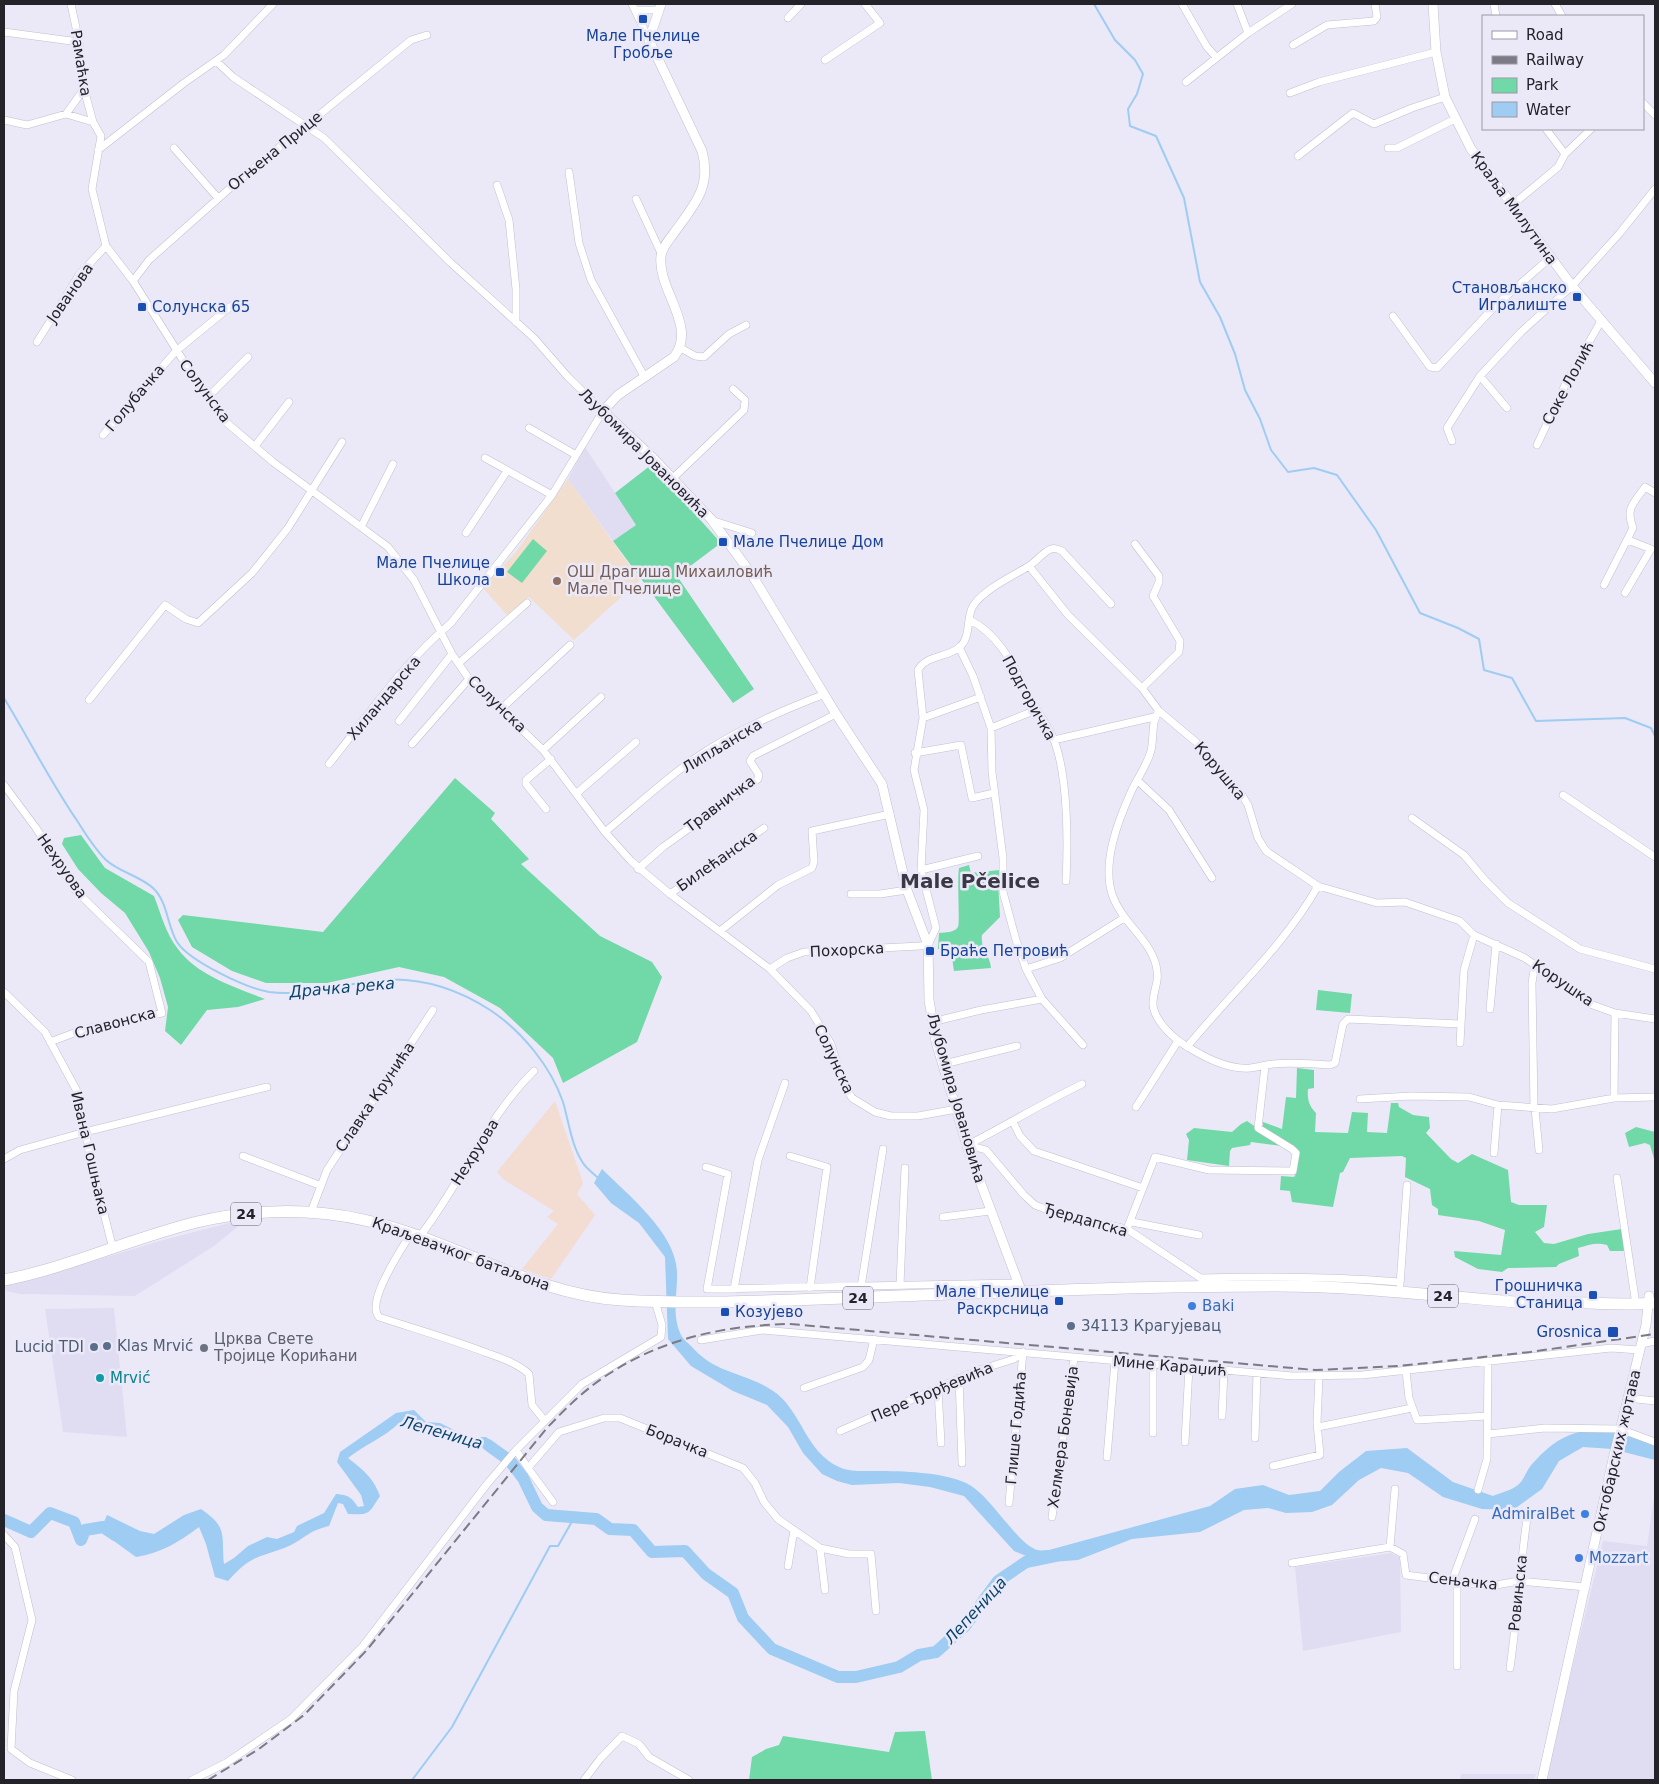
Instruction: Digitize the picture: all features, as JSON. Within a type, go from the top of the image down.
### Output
[{"type":"main road","name":"Краљевачког батаљона","points":[[4,1280],[40,1272],[209,1219],[252,1213],[311,1212],[361,1219],[416,1235],[558,1288],[609,1299],[656,1301]]},
{"type":"main road","name":"24","points":[[656,1301],[1020,1288],[1293,1286],[1399,1287],[1528,1302],[1589,1303],[1608,1306],[1652,1300]]},
{"type":"main road","name":"24","points":[[1589,1303],[1605,1299],[1635,1298],[1652,1300]]},
{"type":"street","name":"Рамаћка","points":[[71,4],[79,42],[84,88],[93,122],[101,136],[98,150]]},
{"type":"street","points":[[98,150],[184,83],[216,61],[273,4]]},
{"type":"street","points":[[788,18],[801,4]]},
{"type":"street","points":[[825,60],[880,24],[865,4]]},
{"type":"street","points":[[1182,4],[1207,47],[1216,57]]},
{"type":"street","points":[[1238,4],[1248,33]]},
{"type":"street","points":[[1186,82],[1248,33],[1292,4]]},
{"type":"street","points":[[1293,45],[1323,26],[1374,21],[1377,17],[1375,4]]},
{"type":"street","name":"Краља Милутина","points":[[1433,4],[1436,52],[1445,97],[1479,162],[1572,286],[1655,383]]},
{"type":"street","points":[[1555,4],[1561,15]]},
{"type":"street","points":[[603,411],[613,399],[674,357],[680,347],[682,329],[668,294],[660,263],[661,253],[700,195],[706,165],[702,151],[633,7],[659,7],[649,40]]},
{"type":"street","points":[[4,32],[79,42]]},
{"type":"street","name":"Огњена Прице","points":[[133,281],[149,260],[218,198],[411,40],[427,35]]},
{"type":"street","points":[[1290,92],[1319,82],[1436,52]]},
{"type":"street","name":"Љубомира Јовановића","points":[[216,61],[233,77],[324,138],[451,264],[534,338],[568,378],[626,431],[711,520],[752,575],[836,714],[879,778],[890,814],[907,890],[928,945],[928,988],[932,1022],[968,1145],[990,1211],[1020,1288]]},
{"type":"street","points":[[66,114],[84,88]]},
{"type":"street","points":[[1298,156],[1353,113],[1370,124],[1374,124],[1445,97]]},
{"type":"street","points":[[1644,104],[1655,115]]},
{"type":"street","points":[[4,120],[27,125],[66,114],[93,122]]},
{"type":"street","points":[[1388,148],[1398,148],[1455,119]]},
{"type":"street","points":[[1547,130],[1565,154]]},
{"type":"street","points":[[1511,206],[1558,166],[1565,154],[1590,130]]},
{"type":"street","points":[[174,148],[218,198]]},
{"type":"street","name":"Солунска","points":[[98,150],[92,189],[106,246],[133,281],[207,398],[227,423],[312,491],[388,547],[407,570],[452,654],[469,678],[502,708],[551,759],[605,832],[638,869],[770,969],[811,1011],[831,1044],[844,1085],[857,1102],[882,1114],[901,1117],[957,1109]]},
{"type":"street","points":[[569,172],[579,243],[592,280],[644,376]]},
{"type":"street","points":[[497,185],[509,220],[516,322]]},
{"type":"street","points":[[1452,441],[1447,428],[1480,376],[1521,332],[1572,286],[1620,234],[1655,190]]},
{"type":"street","points":[[636,199],[661,253]]},
{"type":"street","name":"Јованова","points":[[36,342],[79,275],[106,246]]},
{"type":"street","points":[[1393,316],[1430,367],[1437,368],[1496,305],[1550,258]]},
{"type":"street","name":"Голубачка","points":[[104,436],[176,351],[236,302]]},
{"type":"street","name":"Соке Лолић","points":[[1536,445],[1567,381],[1601,321]]},
{"type":"street","points":[[680,347],[695,356],[704,357],[729,334],[746,324]]},
{"type":"street","points":[[207,398],[248,357]]},
{"type":"street","points":[[1480,376],[1507,408]]},
{"type":"street","points":[[672,479],[744,410],[745,400],[733,389]]},
{"type":"street","points":[[255,446],[289,402]]},
{"type":"street","name":"Хиландарска","points":[[328,764],[395,683],[440,632],[451,623],[552,495],[603,411]]},
{"type":"street","points":[[529,428],[576,455]]},
{"type":"street","points":[[89,700],[165,605],[186,619],[198,623],[252,573],[288,528],[342,442]]},
{"type":"street","points":[[485,458],[552,495]]},
{"type":"street","points":[[361,526],[393,464]]},
{"type":"street","points":[[466,533],[507,471]]},
{"type":"street","points":[[1604,585],[1633,528],[1628,519],[1628,513],[1632,505],[1645,487],[1655,493]]},
{"type":"street","points":[[711,520],[752,533]]},
{"type":"street","points":[[728,543],[728,537],[734,527]]},
{"type":"street","points":[[1625,593],[1653,550],[1628,540]]},
{"type":"street","points":[[1135,544],[1159,576],[1159,582],[1153,596],[1181,646],[1179,652],[1142,688]]},
{"type":"street","points":[[928,945],[934,936],[936,924],[924,890],[920,870],[924,810],[915,777],[915,753],[923,718],[918,670],[924,662],[959,648],[967,633],[973,607],[979,600],[1006,577],[1029,566],[1051,549],[1062,551],[1111,604]]},
{"type":"street","name":"Корушка","points":[[1029,566],[1068,615],[1142,688],[1156,714],[1196,742],[1242,795],[1248,805],[1258,838],[1266,851],[1318,886],[1377,903],[1409,903],[1460,921],[1474,934],[1535,964],[1590,1004],[1615,1013],[1655,1019]]},
{"type":"street","points":[[459,663],[527,603]]},
{"type":"street","name":"Подгоричка","points":[[970,620],[985,629],[1014,665],[1036,710],[1054,740],[1058,754],[1067,830],[1066,881]]},
{"type":"street","points":[[502,708],[570,645]]},
{"type":"street","points":[[959,648],[981,697],[991,728],[994,793],[1003,858],[1003,892],[1026,969],[1042,999],[1082,1045]]},
{"type":"street","points":[[399,721],[452,654]]},
{"type":"street","points":[[412,744],[469,678]]},
{"type":"street","name":"Липљанска","points":[[605,832],[695,758],[788,707],[825,694]]},
{"type":"street","points":[[543,750],[601,697]]},
{"type":"street","points":[[923,718],[981,697]]},
{"type":"street","points":[[991,728],[1036,710]]},
{"type":"street","name":"Травничка","points":[[638,869],[663,847],[758,779],[759,775],[750,761],[753,756],[836,714]]},
{"type":"street","points":[[1054,740],[1156,714],[1151,753],[1125,807],[1112,844],[1110,857],[1112,892],[1124,918],[1151,951],[1158,980],[1153,1003],[1154,1009],[1158,1019],[1178,1041],[1213,1060],[1231,1066],[1248,1068],[1330,1065],[1335,1063],[1344,1024],[1348,1019],[1460,1024]]},
{"type":"street","points":[[577,793],[636,742]]},
{"type":"street","points":[[915,753],[961,745],[972,798],[994,793]]},
{"type":"street","points":[[546,809],[526,784],[526,780],[551,759]]},
{"type":"street","points":[[1137,780],[1169,810],[1212,878]]},
{"type":"street","name":"Нехруова","points":[[4,785],[36,828],[76,891],[111,928],[149,962]]},
{"type":"street","points":[[1563,795],[1601,818],[1655,857]]},
{"type":"street","points":[[720,931],[778,885],[812,868],[814,862],[812,831],[890,814]]},
{"type":"street","points":[[1412,818],[1464,854],[1484,880],[1508,903],[1580,949],[1655,969]]},
{"type":"street","name":"Билећанска","points":[[670,894],[764,828]]},
{"type":"street","points":[[920,870],[978,856]]},
{"type":"street","points":[[1187,1046],[1224,1002],[1289,932],[1318,886]]},
{"type":"street","points":[[851,894],[880,894],[907,890]]},
{"type":"street","points":[[1026,969],[1060,958],[1124,918]]},
{"type":"street","points":[[1460,1043],[1464,976],[1474,934]]},
{"type":"street","points":[[1490,1009],[1496,944]]},
{"type":"street","name":"Похорска","points":[[770,969],[787,958],[804,952],[928,945]]},
{"type":"street","name":"Славонска","points":[[50,1042],[82,1030],[162,1013],[149,962]]},
{"type":"street","points":[[1535,964],[1532,983],[1535,1109],[1540,1150]]},
{"type":"street","name":"Ивана Гошњака","points":[[4,992],[45,1032],[78,1093],[85,1132],[113,1249]]},
{"type":"street","points":[[932,1022],[980,1010],[1042,999]]},
{"type":"street","name":"Славка Крунића","points":[[311,1212],[320,1185],[339,1151],[432,1010]]},
{"type":"street","points":[[1614,1098],[1615,1013]]},
{"type":"street","points":[[1136,1107],[1178,1041]]},
{"type":"street","points":[[944,1064],[1017,1046]]},
{"type":"street","points":[[1128,1229],[1155,1158],[1209,1170],[1293,1171],[1296,1154],[1292,1149],[1258,1128],[1265,1066]]},
{"type":"street","name":"Нехруова","points":[[416,1235],[460,1178],[513,1092],[534,1071]]},
{"type":"street","points":[[734,1289],[758,1160],[785,1083]]},
{"type":"street","points":[[968,1145],[1082,1084]]},
{"type":"street","points":[[4,1159],[20,1150],[85,1132],[267,1087]]},
{"type":"street","points":[[1360,1100],[1412,1096],[1469,1097],[1498,1105],[1535,1109],[1570,1108],[1614,1098],[1655,1097]]},
{"type":"street","points":[[1494,1153],[1498,1105]]},
{"type":"street","points":[[1013,1122],[1020,1136],[1034,1151],[1144,1188]]},
{"type":"street","name":"Ђердапска","points":[[968,1145],[986,1150],[1024,1195],[1042,1208],[1063,1216],[1128,1229],[1214,1288]]},
{"type":"street","points":[[861,1287],[883,1149]]},
{"type":"street","points":[[243,1156],[320,1185]]},
{"type":"street","points":[[790,1156],[827,1167],[810,1288]]},
{"type":"street","points":[[706,1167],[728,1174],[707,1288],[810,1288],[900,1285],[1020,1288]]},
{"type":"street","points":[[900,1285],[905,1168]]},
{"type":"street","points":[[1616,1178],[1635,1298]]},
{"type":"street","points":[[1202,1278],[1277,1276],[1344,1278],[1399,1287],[1406,1185]]},
{"type":"street","points":[[943,1217],[990,1211]]},
{"type":"street","points":[[1132,1222],[1175,1229],[1199,1236]]},
{"type":"street","points":[[416,1235],[394,1261],[376,1300],[374,1310],[376,1314],[379,1317],[442,1335],[523,1369],[530,1377],[532,1405],[545,1421]]},
{"type":"street","name":"Октобарских жртава","points":[[1542,1780],[1619,1432],[1652,1300]]},
{"type":"street","points":[[192,1780],[226,1763],[291,1719],[363,1646],[510,1456],[582,1384],[658,1339],[663,1332],[656,1301]]},
{"type":"street","name":"Мине Караџић","points":[[701,1340],[762,1330],[1224,1371],[1319,1376],[1406,1371],[1610,1348],[1640,1347],[1655,1341]]},
{"type":"street","points":[[804,1388],[863,1367],[869,1360],[874,1339]]},
{"type":"street","name":"Пере Ђорђевића","points":[[840,1431],[938,1390],[959,1378],[1014,1359],[1023,1352]]},
{"type":"street","name":"Глише Годића","points":[[1009,1503],[1023,1352]]},
{"type":"street","name":"Хелмера Боневија","points":[[1052,1517],[1074,1358]]},
{"type":"street","points":[[1107,1457],[1115,1361]]},
{"type":"street","points":[[1478,1490],[1486,1459],[1488,1434],[1488,1362]]},
{"type":"street","points":[[1153,1364],[1154,1433]]},
{"type":"street","points":[[1185,1442],[1189,1367]]},
{"type":"street","points":[[1222,1416],[1224,1371]]},
{"type":"street","points":[[1406,1371],[1412,1408],[1417,1420],[1487,1416]]},
{"type":"street","points":[[1256,1438],[1257,1373]]},
{"type":"street","points":[[1273,1466],[1320,1455],[1318,1427],[1319,1376]]},
{"type":"street","points":[[959,1378],[962,1463]]},
{"type":"street","points":[[938,1390],[941,1443]]},
{"type":"street","points":[[1628,1398],[1655,1401]]},
{"type":"street","points":[[1318,1427],[1412,1408]]},
{"type":"street","name":"Борачка","points":[[528,1468],[559,1432],[604,1418],[620,1418],[743,1468],[755,1483],[764,1502],[778,1519],[820,1548],[849,1554],[871,1554],[876,1611]]},
{"type":"street","points":[[1488,1434],[1545,1428],[1619,1432],[1655,1442]]},
{"type":"street","points":[[516,1450],[553,1502]]},
{"type":"street","points":[[1292,1563],[1390,1547],[1395,1489]]},
{"type":"street","name":"Ровињска","points":[[1510,1668],[1520,1601],[1519,1581],[1527,1518]]},
{"type":"street","points":[[1457,1666],[1455,1582],[1475,1519]]},
{"type":"street","points":[[788,1566],[794,1530]]},
{"type":"street","points":[[4,1535],[15,1547],[32,1620],[14,1691],[11,1749],[30,1763],[72,1780]]},
{"type":"street","name":"Сењачка","points":[[1390,1547],[1403,1554],[1406,1575],[1490,1586],[1519,1581],[1586,1587]]},
{"type":"street","points":[[820,1548],[825,1590]]},
{"type":"street","points":[[584,1780],[600,1759],[622,1736],[639,1744],[649,1758],[689,1780]]},
{"type":"shaded area","points":[[585,447],[636,525],[613,541],[568,479]]},
{"type":"shaded area","points":[[568,479],[640,580],[574,640],[529,597],[507,615],[482,587],[516,552]]},
{"type":"shaded area","points":[[555,1101],[583,1183],[577,1194],[595,1215],[551,1279],[522,1269],[558,1224],[547,1217],[554,1211],[503,1179],[497,1172]]},
{"type":"shaded area","points":[[229,1223],[241,1224],[214,1246],[135,1296],[20,1294],[6,1291],[4,1285],[54,1273],[163,1240]]},
{"type":"shaded area","points":[[114,1308],[127,1437],[63,1432],[45,1309]]},
{"type":"shaded area","points":[[1655,1490],[1655,1780],[1545,1780],[1603,1541],[1647,1546]]},
{"type":"shaded area","points":[[1391,1553],[1400,1558],[1401,1632],[1303,1651],[1295,1567]]},
{"type":"shaded area","points":[[1461,1774],[1536,1774],[1534,1780],[1460,1780]]},
{"type":"green space","points":[[651,465],[721,543],[677,576],[754,689],[733,703],[613,541],[636,525],[615,493]]},
{"type":"green space","points":[[533,539],[547,551],[522,583],[507,572]]},
{"type":"green space","points":[[455,778],[495,813],[491,819],[529,859],[521,864],[600,936],[652,962],[662,977],[637,1042],[563,1083],[553,1058],[500,1008],[444,977],[399,967],[327,983],[266,983],[232,971],[192,947],[178,920],[183,915],[323,932]]},
{"type":"green space","points":[[81,835],[105,868],[154,896],[170,937],[178,949],[196,967],[218,980],[265,999],[238,1007],[207,1010],[181,1045],[165,1031],[168,1007],[160,978],[149,952],[125,913],[101,893],[78,869],[62,844],[64,838]]},
{"type":"green space","points":[[969,865],[971,873],[1000,870],[998,881],[1000,917],[982,935],[982,944],[991,968],[954,971],[951,951],[938,949],[939,933],[952,931],[958,927],[959,868]]},
{"type":"green space","points":[[1318,990],[1352,994],[1350,1013],[1316,1010]]},
{"type":"green space","points":[[1297,1068],[1314,1070],[1314,1088],[1308,1089],[1308,1099],[1316,1113],[1315,1132],[1348,1133],[1352,1112],[1368,1113],[1367,1132],[1387,1133],[1391,1103],[1398,1103],[1399,1107],[1413,1115],[1429,1117],[1430,1128],[1426,1133],[1451,1159],[1458,1163],[1472,1154],[1508,1170],[1511,1202],[1519,1205],[1547,1205],[1544,1227],[1535,1232],[1544,1243],[1554,1244],[1588,1234],[1622,1229],[1624,1251],[1610,1251],[1607,1245],[1592,1244],[1578,1248],[1579,1256],[1556,1267],[1508,1268],[1502,1272],[1478,1269],[1455,1257],[1454,1251],[1501,1255],[1505,1230],[1479,1221],[1438,1215],[1438,1209],[1432,1205],[1430,1189],[1405,1177],[1406,1158],[1402,1156],[1350,1158],[1343,1172],[1340,1173],[1333,1207],[1292,1202],[1290,1191],[1280,1190],[1281,1176],[1294,1177],[1300,1152],[1263,1129],[1263,1122],[1282,1129],[1286,1097],[1296,1098]]},
{"type":"green space","points":[[1247,1121],[1283,1146],[1251,1142],[1250,1145],[1232,1148],[1229,1166],[1187,1160],[1189,1140],[1186,1134],[1194,1128],[1232,1132]]},
{"type":"green space","points":[[1636,1127],[1655,1132],[1655,1162],[1650,1145],[1645,1143],[1629,1147],[1625,1133]]},
{"type":"green space","points":[[925,1731],[932,1780],[749,1780],[752,1757],[766,1749],[779,1745],[783,1736],[889,1752],[895,1732]]},
{"type":"water","points":[[602,1169],[637,1202],[668,1242],[674,1256],[677,1271],[676,1319],[678,1327],[683,1338],[701,1356],[721,1368],[765,1386],[776,1393],[785,1401],[819,1452],[839,1467],[857,1471],[898,1471],[934,1474],[966,1483],[984,1497],[1020,1538],[1037,1550],[1049,1550],[1210,1506],[1235,1489],[1263,1485],[1289,1495],[1320,1491],[1339,1472],[1366,1451],[1407,1448],[1453,1482],[1493,1496],[1518,1485],[1531,1465],[1548,1449],[1575,1433],[1590,1430],[1604,1431],[1655,1442],[1655,1460],[1612,1449],[1583,1447],[1559,1461],[1542,1489],[1513,1510],[1482,1509],[1443,1497],[1408,1473],[1381,1468],[1359,1480],[1332,1505],[1312,1512],[1286,1513],[1268,1508],[1244,1510],[1200,1532],[1132,1539],[1078,1560],[1039,1563],[1038,1556],[1031,1558],[1014,1551],[964,1496],[930,1487],[899,1483],[852,1485],[822,1474],[803,1453],[788,1427],[767,1405],[733,1391],[691,1366],[668,1339],[665,1257],[639,1223],[611,1203],[594,1183]]},
{"type":"water","points":[[414,1410],[426,1422],[440,1423],[468,1437],[486,1437],[505,1451],[499,1457],[486,1447],[469,1446],[438,1432],[398,1424],[348,1458],[367,1474],[377,1489],[380,1496],[371,1510],[361,1514],[348,1514],[343,1504],[338,1503],[329,1526],[312,1532],[291,1545],[257,1557],[244,1565],[228,1581],[215,1577],[199,1527],[169,1546],[154,1553],[136,1557],[100,1531],[107,1515],[140,1531],[154,1534],[184,1515],[201,1509],[220,1527],[223,1539],[224,1564],[248,1546],[267,1537],[277,1539],[294,1532],[297,1526],[324,1513],[336,1494],[349,1497],[358,1507],[364,1506],[361,1495],[337,1462],[340,1452],[396,1413]]},
{"type":"waterway","points":[[1094,4],[1115,40],[1135,60],[1143,74],[1137,94],[1128,109],[1130,126],[1156,136],[1184,198],[1200,282],[1220,317],[1235,354],[1245,390],[1260,419],[1271,450],[1288,472],[1314,468],[1337,475],[1376,530],[1420,613],[1458,628],[1479,639],[1484,670],[1512,678],[1536,721],[1625,718],[1651,728],[1655,736]]},
{"type":"waterway","name":"Драчка река","points":[[4,698],[59,792],[91,842],[111,864],[153,888],[162,900],[174,936],[183,949],[219,973],[269,992],[305,992],[365,982],[399,980],[415,981],[446,988],[476,1002],[490,1010],[513,1028],[543,1063],[558,1089],[579,1156],[586,1167],[598,1178]]},
{"type":"waterway","name":"Лепеница","points":[[488,1445],[510,1461],[523,1478],[537,1507],[546,1515],[596,1519],[610,1529],[633,1530],[652,1552],[685,1551],[706,1574],[733,1593],[743,1618],[772,1649],[838,1677],[856,1677],[899,1667],[919,1655],[936,1652],[965,1626],[998,1581],[1026,1562],[1055,1556]]},
{"type":"waterway","name":"Лепеница","points":[[4,1520],[31,1532],[50,1513],[74,1522],[81,1540],[85,1530],[103,1527],[115,1535]]},
{"type":"waterway","points":[[412,1780],[452,1727],[550,1546],[558,1546],[574,1518]]},
{"type":"railway","points":[[208,1780],[259,1749],[304,1715],[366,1651],[546,1429],[569,1406],[585,1391],[612,1372],[632,1360],[675,1342],[743,1327],[790,1324],[1315,1370],[1399,1366],[1530,1352],[1655,1334]]},
{"type":"place","name":"Мале Пчелице Гробље","points":[[643,19]]},
{"type":"place","name":"Становљанско Игралиште","points":[[1577,297]]},
{"type":"place","name":"Солунска 65","points":[[142,307]]},
{"type":"place","name":"Мале Пчелице Дом","points":[[723,542]]},
{"type":"place","name":"Мале Пчелице Школа","points":[[500,572]]},
{"type":"place","name":"ОШ Драгиша Михаиловић Мале Пчелице","points":[[557,581]]},
{"type":"place","name":"Браће Петровић","points":[[930,951]]},
{"type":"place","name":"Грошничка Станица","points":[[1593,1295]]},
{"type":"place","name":"Мале Пчелице Раскрсница","points":[[1059,1301]]},
{"type":"place","name":"Baki","points":[[1192,1306]]},
{"type":"place","name":"Козујево","points":[[725,1312]]},
{"type":"place","name":"34113 Крагујевац","points":[[1071,1326]]},
{"type":"place","name":"Grosnica","points":[[1613,1332]]},
{"type":"place","name":"Klas Mrvić","points":[[107,1346]]},
{"type":"place","name":"Lucid TDI","points":[[94,1347]]},
{"type":"place","name":"Црква Свете Тројице Корићани","points":[[204,1348]]},
{"type":"place","name":"Mrvić","points":[[100,1378]]},
{"type":"place","name":"AdmiralBet","points":[[1585,1514]]},
{"type":"place","name":"Mozzart","points":[[1579,1558]]},
{"type":"district","name":"Male Pčelice","points":[[970,881]]}]
